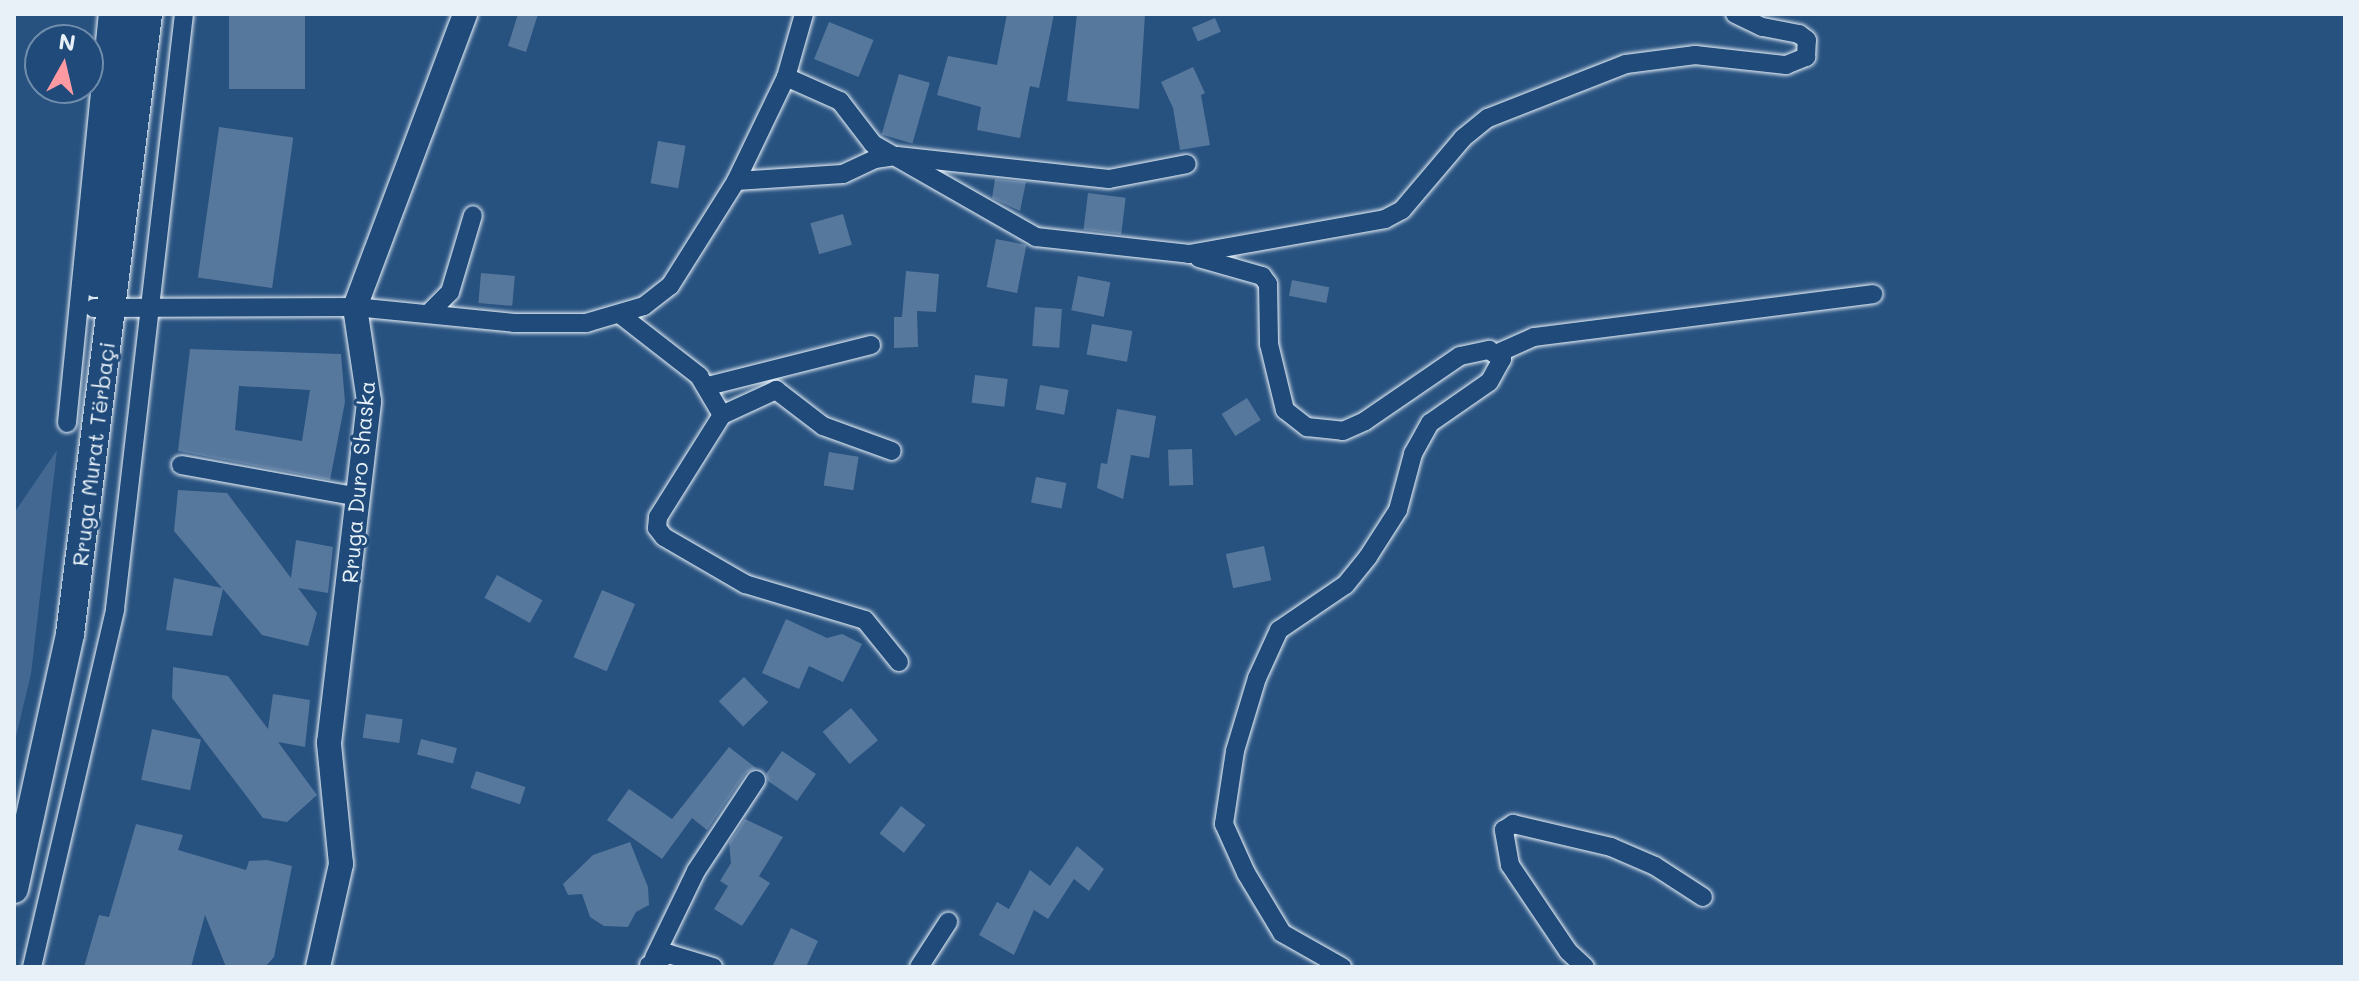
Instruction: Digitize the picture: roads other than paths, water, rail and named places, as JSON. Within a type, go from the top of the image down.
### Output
[{"type":"main road","name":"Rruga Murat Tërbaçi","points":[[14,889],[70,634],[103,308],[128,14]]},
{"type":"main road","name":"Rruga Murat Tërbaçi","points":[[14,813],[52,631],[148,14]]},
{"type":"main road","points":[[355,307],[465,14]]},
{"type":"main road","name":"Rruga Duro Shaska","points":[[318,967],[341,864],[329,743],[359,497],[369,380],[355,307]]},
{"type":"street","points":[[67,423],[108,14]]},
{"type":"street","points":[[32,967],[113,619],[184,14]]},
{"type":"street","points":[[103,308],[355,307],[554,325],[622,316],[670,286],[736,181],[786,77],[804,14]]},
{"type":"street","points":[[798,40],[818,14]]},
{"type":"street","points":[[1189,254],[1385,219],[1402,210],[1463,138],[1488,118],[1626,64],[1695,55],[1786,65],[1806,57],[1807,40],[1799,34],[1762,27],[1735,14]]},
{"type":"street","points":[[786,77],[840,101],[873,144],[1036,237],[1189,254],[1262,276],[1268,284],[1269,344],[1285,410],[1307,427],[1343,431],[1460,356],[1477,351],[1498,353],[1534,337],[1873,294]]},
{"type":"street","points":[[736,181],[843,174],[875,159],[897,156],[1109,179],[1187,164]]},
{"type":"street","points":[[430,312],[450,292],[473,215]]},
{"type":"street","points":[[622,316],[676,354],[708,386],[722,415]]},
{"type":"street","points":[[708,386],[871,345]]},
{"type":"street","points":[[1342,967],[1282,933],[1246,873],[1224,824],[1235,751],[1257,678],[1279,630],[1345,585],[1368,557],[1398,510],[1413,454],[1430,423],[1497,374],[1502,367],[1498,353]]},
{"type":"street","points":[[892,451],[823,426],[776,390],[722,415],[658,517],[657,528],[678,547],[745,584],[865,620],[899,662]]},
{"type":"street","points":[[181,465],[359,497]]},
{"type":"street","points":[[651,963],[696,871],[756,780]]},
{"type":"street","points":[[1585,967],[1531,901],[1510,865],[1504,830],[1527,825],[1611,847],[1655,866],[1703,897]]},
{"type":"street","points":[[919,967],[948,922]]},
{"type":"street","points":[[651,963],[669,954],[713,967]]}]
